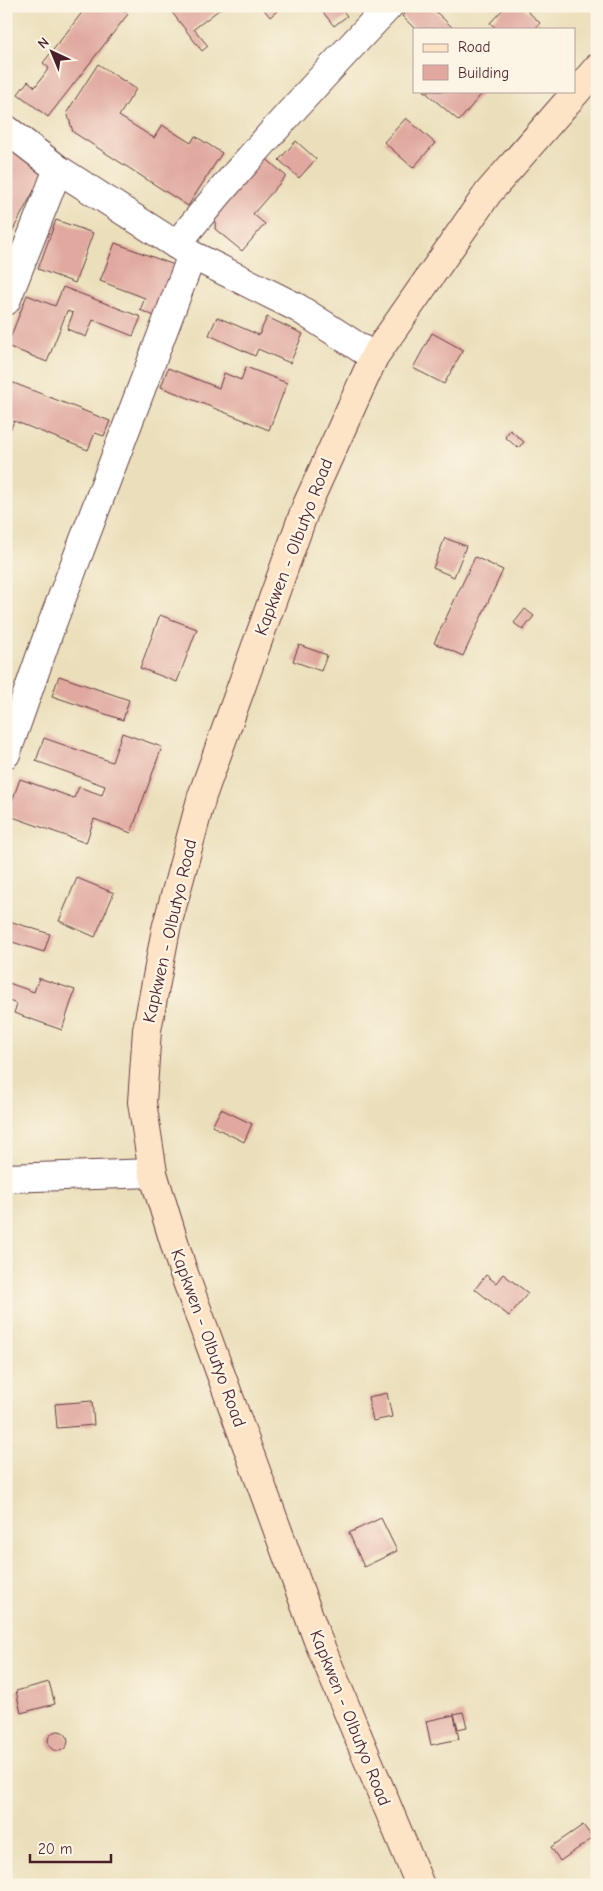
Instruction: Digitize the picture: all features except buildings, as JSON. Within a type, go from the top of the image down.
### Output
[{"type":"street","points":[[6,754],[184,250],[235,173],[319,79],[389,6]]},
{"type":"street","name":"Kapkwen - Olbutyo Road","points":[[420,1885],[317,1638],[182,1268],[153,1173],[142,1102],[147,1030],[166,929],[199,806],[306,507],[374,357],[488,193],[597,68]]},
{"type":"street","points":[[6,129],[58,169],[184,250],[298,308],[374,357]]},
{"type":"street","points":[[6,301],[58,169]]},
{"type":"street","points":[[6,1178],[153,1173]]}]
